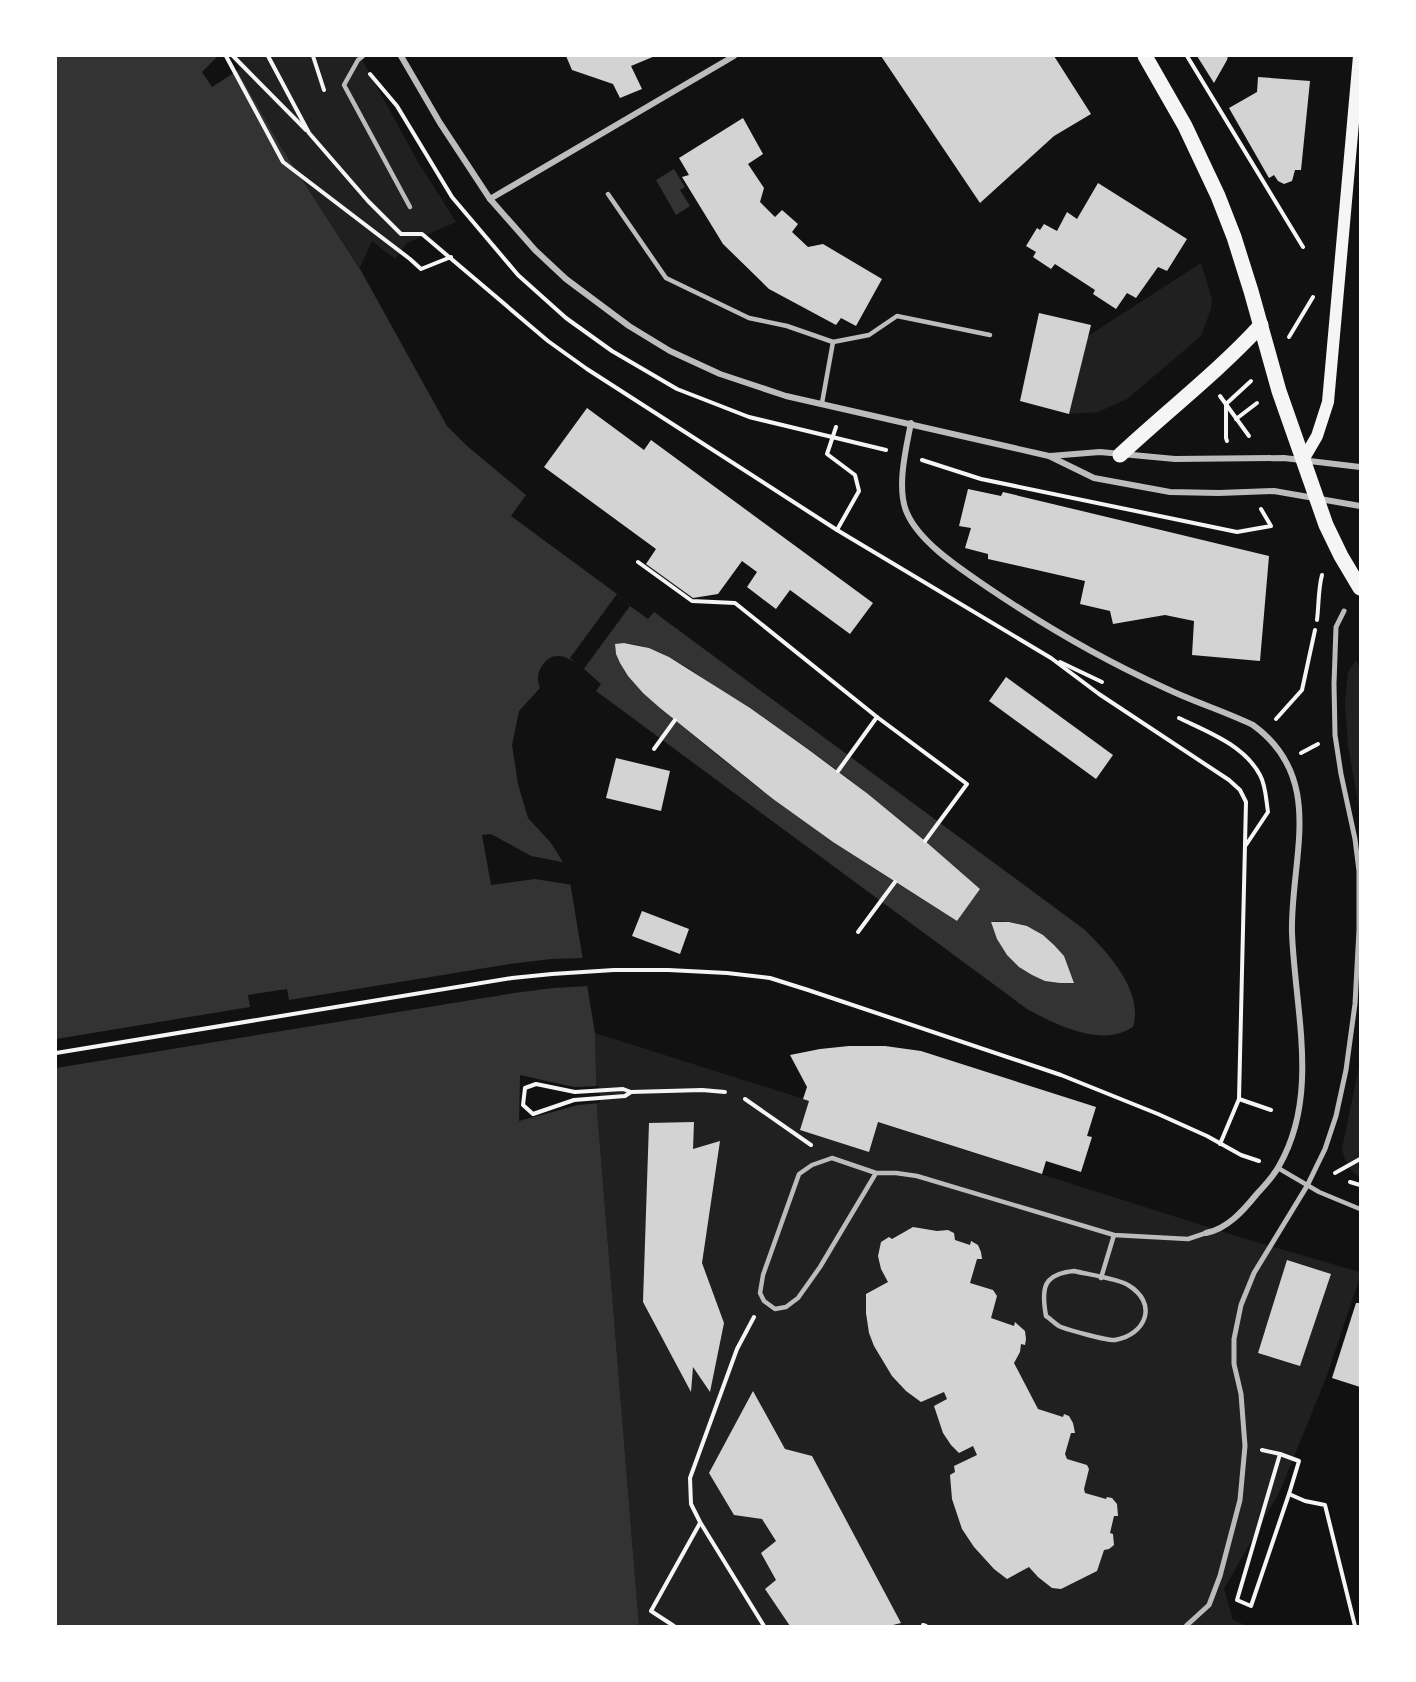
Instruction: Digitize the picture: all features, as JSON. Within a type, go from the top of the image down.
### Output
[{"type":"main road","points":[[1145,56],[1185,126],[1218,196],[1234,237],[1279,390],[1316,497],[1329,532],[1360,588]]},
{"type":"main road","points":[[1303,460],[1317,436],[1329,402],[1359,56]]},
{"type":"main road","points":[[1120,455],[1231,357],[1261,324]]},
{"type":"street","points":[[401,56],[440,123],[490,199],[535,249],[566,279],[629,326],[670,351],[720,374],[786,396],[1049,456],[1094,478],[1154,490],[1201,494],[1274,491],[1360,506]]},
{"type":"street","points":[[490,199],[734,56]]},
{"type":"street","points":[[911,423],[903,495],[906,513],[925,538],[944,556],[998,594],[1076,642],[1163,687],[1243,720],[1262,732],[1285,761],[1295,786],[1300,813],[1300,845],[1292,931],[1302,1050],[1302,1087],[1297,1119],[1278,1168],[1246,1208],[1230,1222],[1206,1233]]},
{"type":"street","points":[[1049,456],[1100,452],[1175,459],[1258,457],[1360,467]]},
{"type":"street","points":[[1186,1626],[1209,1605],[1220,1576],[1240,1500],[1245,1446],[1241,1394],[1234,1364],[1234,1339],[1241,1305],[1254,1273],[1307,1186],[1325,1149],[1336,1116],[1346,1070],[1355,1004],[1359,871],[1338,753],[1334,710],[1336,627],[1344,611]]},
{"type":"lane","points":[[363,56],[358,60],[344,85],[410,207]]},
{"type":"lane","points":[[608,194],[666,278],[749,318],[787,326],[834,342],[869,335],[897,316],[990,335]]},
{"type":"lane","points":[[822,404],[834,342]]},
{"type":"lane","points":[[876,1173],[820,1267],[798,1298],[786,1308],[775,1309],[764,1301],[760,1293],[763,1275],[799,1174],[812,1165],[832,1158],[876,1173],[917,1176],[1113,1234],[1188,1239],[1206,1233]]},
{"type":"lane","points":[[1278,1168],[1307,1186],[1360,1209]]},
{"type":"lane","points":[[1101,1278],[1113,1234]]},
{"type":"lane","points":[[1074,1271],[1101,1278],[1127,1284],[1140,1296],[1146,1309],[1144,1322],[1132,1335],[1113,1340],[1060,1326],[1046,1316],[1043,1301],[1047,1281],[1060,1272],[1074,1271]]},
{"type":"path","points":[[226,56],[283,162],[421,269],[451,257]]},
{"type":"path","points":[[233,56],[296,119],[368,201],[401,234],[422,234],[548,340],[587,369],[837,530],[1051,658],[1104,683]]},
{"type":"path","points":[[268,56],[309,133]]},
{"type":"path","points":[[1187,56],[1303,247]]},
{"type":"path","points":[[1289,337],[1316,290]]},
{"type":"path","points":[[1226,438],[1226,404],[1254,379]]},
{"type":"path","points":[[1215,390],[1249,436]]},
{"type":"path","points":[[1236,419],[1261,400]]},
{"type":"path","points":[[836,426],[827,454],[855,475],[860,490],[837,530]]},
{"type":"path","points":[[833,437],[906,455],[981,479],[1237,532],[1270,526],[1259,506]]},
{"type":"path","points":[[638,562],[692,601],[735,603],[876,717],[967,784],[925,841]]},
{"type":"path","points":[[1262,732],[1282,714],[1302,690],[1318,612],[1318,589],[1322,575]]},
{"type":"path","points":[[1051,658],[1099,694],[1229,780],[1240,790],[1246,802],[1239,1099],[1220,1144]]},
{"type":"path","points":[[838,771],[876,717]]},
{"type":"path","points":[[1179,718],[1228,743],[1242,753],[1260,774],[1265,787],[1268,812],[1245,845]]},
{"type":"path","points":[[654,749],[675,720]]},
{"type":"path","points":[[858,932],[895,882]]},
{"type":"path","points":[[56,1053],[512,978],[614,970],[727,973],[770,978],[1061,1076],[1158,1114],[1207,1136],[1241,1155],[1278,1168]]},
{"type":"path","points":[[631,1092],[625,1096],[574,1100],[533,1114],[523,1105],[525,1088],[536,1084],[574,1092],[623,1089],[631,1092],[702,1090],[725,1092]]},
{"type":"path","points":[[745,1099],[832,1158]]},
{"type":"path","points":[[1239,1099],[1271,1110]]},
{"type":"path","points":[[1329,1176],[1360,1159]]},
{"type":"path","points":[[764,1301],[737,1349],[690,1478],[691,1504],[764,1626]]},
{"type":"path","points":[[1245,1446],[1280,1454],[1299,1461],[1251,1606],[1237,1600],[1280,1454]]},
{"type":"path","points":[[1289,1494],[1305,1501],[1325,1505],[1355,1626]]},
{"type":"path","points":[[674,1626],[651,1611],[700,1522]]},
{"type":"shaded area","points":[[56,56],[229,56],[281,147],[360,269],[447,426],[467,446],[526,495],[511,516],[648,619],[654,612],[1085,930],[1122,974],[1129,987],[1135,1013],[1133,1027],[1120,1033],[1093,1035],[1052,1022],[1027,1009],[596,691],[601,684],[580,666],[564,657],[556,656],[549,659],[539,671],[540,688],[519,711],[512,745],[518,784],[528,818],[551,843],[568,870],[595,1033],[597,1110],[639,1626],[56,1626]],"holes":[[[624,643],[651,649],[688,668],[796,741],[882,806],[980,889],[957,921],[833,842],[773,799],[660,708],[628,676],[620,662],[615,645]],[[991,922],[1020,924],[1044,936],[1062,956],[1074,983],[1044,980],[1021,968],[1004,949]]]},
{"type":"shaded area","points":[[229,56],[360,56],[418,162],[456,222],[407,243],[395,259],[372,241],[360,268],[281,147]]},
{"type":"shaded area","points":[[674,169],[685,187],[680,190],[690,206],[676,215],[656,180]]},
{"type":"shaded area","points":[[1201,263],[1212,299],[1211,309],[1201,336],[1127,399],[1098,412],[1069,414],[1088,336]]},
{"type":"shaded area","points":[[1356,660],[1360,668],[1360,813],[1348,746],[1345,703],[1348,672]]},
{"type":"shaded area","points":[[595,1033],[1246,1239],[1360,1272],[1326,1378],[1280,1491],[1224,1589],[1233,1620],[1248,1626],[639,1626],[597,1110]]},
{"type":"shaded area","points":[[1360,1062],[1360,1177],[1348,1165],[1342,1149]]},
{"type":"pier","points":[[218,56],[232,56],[240,69],[212,87],[202,72]]},
{"type":"pier","points":[[617,594],[630,606],[583,670],[570,658]]},
{"type":"pier","points":[[491,834],[531,856],[567,863],[571,869],[573,885],[535,879],[491,885],[482,835]]},
{"type":"pier","points":[[585,958],[590,986],[514,993],[56,1068],[56,1039],[250,1007],[248,995],[287,989],[289,1000],[510,964]]},
{"type":"pier","points":[[520,1075],[574,1087],[599,1086],[600,1103],[578,1105],[519,1121]]},
{"type":"building","points":[[566,56],[655,56],[631,66],[642,89],[620,98],[613,84],[572,70]]},
{"type":"building","points":[[881,56],[1054,56],[1091,114],[1054,136],[980,203]]},
{"type":"building","points":[[1197,56],[1228,56],[1214,83]]},
{"type":"building","points":[[1258,77],[1310,81],[1301,170],[1295,170],[1292,181],[1284,184],[1274,175],[1269,178],[1229,108],[1257,92]]},
{"type":"building","points":[[743,118],[763,154],[748,164],[764,188],[760,202],[775,217],[782,210],[798,224],[792,232],[808,247],[823,244],[882,279],[856,326],[841,318],[836,325],[769,289],[723,244],[682,177],[689,175],[679,158]]},
{"type":"building","points":[[1098,183],[1187,239],[1167,271],[1158,267],[1136,298],[1127,293],[1116,309],[1093,294],[1095,290],[1055,264],[1051,269],[1033,257],[1036,252],[1026,246],[1037,228],[1040,230],[1044,224],[1057,231],[1067,212],[1077,219]]},
{"type":"building","points":[[1039,313],[1091,325],[1069,414],[1020,401]]},
{"type":"building","points":[[587,408],[644,450],[651,440],[873,603],[850,634],[790,590],[776,609],[747,587],[757,572],[742,561],[718,594],[693,598],[646,564],[656,549],[544,467]]},
{"type":"building","points":[[968,489],[1001,496],[1003,492],[1269,556],[1260,661],[1192,655],[1194,621],[1165,615],[1113,624],[1110,611],[1080,604],[1085,581],[988,559],[988,554],[965,548],[971,528],[959,526]]},
{"type":"building","points":[[624,643],[649,648],[669,657],[750,708],[868,794],[925,841],[980,889],[957,921],[833,842],[773,799],[660,708],[643,693],[620,663],[615,644]]},
{"type":"building","points":[[1006,677],[1113,755],[1096,779],[989,701]]},
{"type":"building","points":[[616,758],[670,771],[661,811],[606,798]]},
{"type":"building","points":[[642,911],[689,929],[680,954],[632,936]]},
{"type":"building","points":[[991,922],[1009,922],[1027,926],[1043,935],[1064,956],[1074,983],[1045,981],[1019,967],[1007,955],[997,939]]},
{"type":"building","points":[[849,1046],[885,1046],[921,1051],[1096,1107],[1087,1136],[1092,1137],[1081,1172],[1046,1161],[1042,1174],[878,1122],[869,1152],[800,1130],[809,1101],[803,1099],[807,1087],[790,1055]]},
{"type":"building","points":[[694,1122],[693,1149],[720,1141],[702,1263],[724,1323],[710,1392],[693,1367],[691,1392],[643,1302],[649,1123]]},
{"type":"building","points":[[913,1227],[937,1231],[948,1230],[954,1233],[955,1240],[970,1245],[971,1241],[978,1245],[982,1259],[977,1259],[970,1283],[993,1290],[997,1296],[991,1318],[1014,1326],[1015,1322],[1025,1331],[1025,1345],[1021,1344],[1020,1352],[1014,1363],[1038,1409],[1063,1417],[1064,1414],[1069,1416],[1073,1423],[1075,1433],[1071,1433],[1065,1454],[1067,1459],[1087,1465],[1089,1469],[1085,1493],[1106,1499],[1107,1497],[1112,1498],[1117,1504],[1118,1516],[1114,1516],[1110,1533],[1113,1534],[1114,1545],[1104,1550],[1097,1571],[1061,1589],[1052,1588],[1029,1567],[1007,1579],[994,1569],[974,1547],[962,1529],[952,1499],[950,1475],[955,1472],[954,1466],[977,1455],[973,1446],[959,1453],[943,1433],[934,1406],[947,1399],[944,1392],[921,1402],[906,1391],[892,1376],[874,1346],[869,1333],[866,1294],[888,1282],[881,1269],[878,1256],[881,1242],[889,1237],[892,1239]]},
{"type":"building","points":[[1287,1260],[1331,1274],[1300,1366],[1258,1353]]},
{"type":"building","points":[[1356,1303],[1360,1303],[1360,1387],[1332,1378]]},
{"type":"building","points":[[753,1391],[785,1449],[812,1456],[901,1623],[889,1626],[790,1626],[765,1589],[776,1580],[761,1553],[776,1541],[762,1519],[734,1515],[709,1473]]}]
